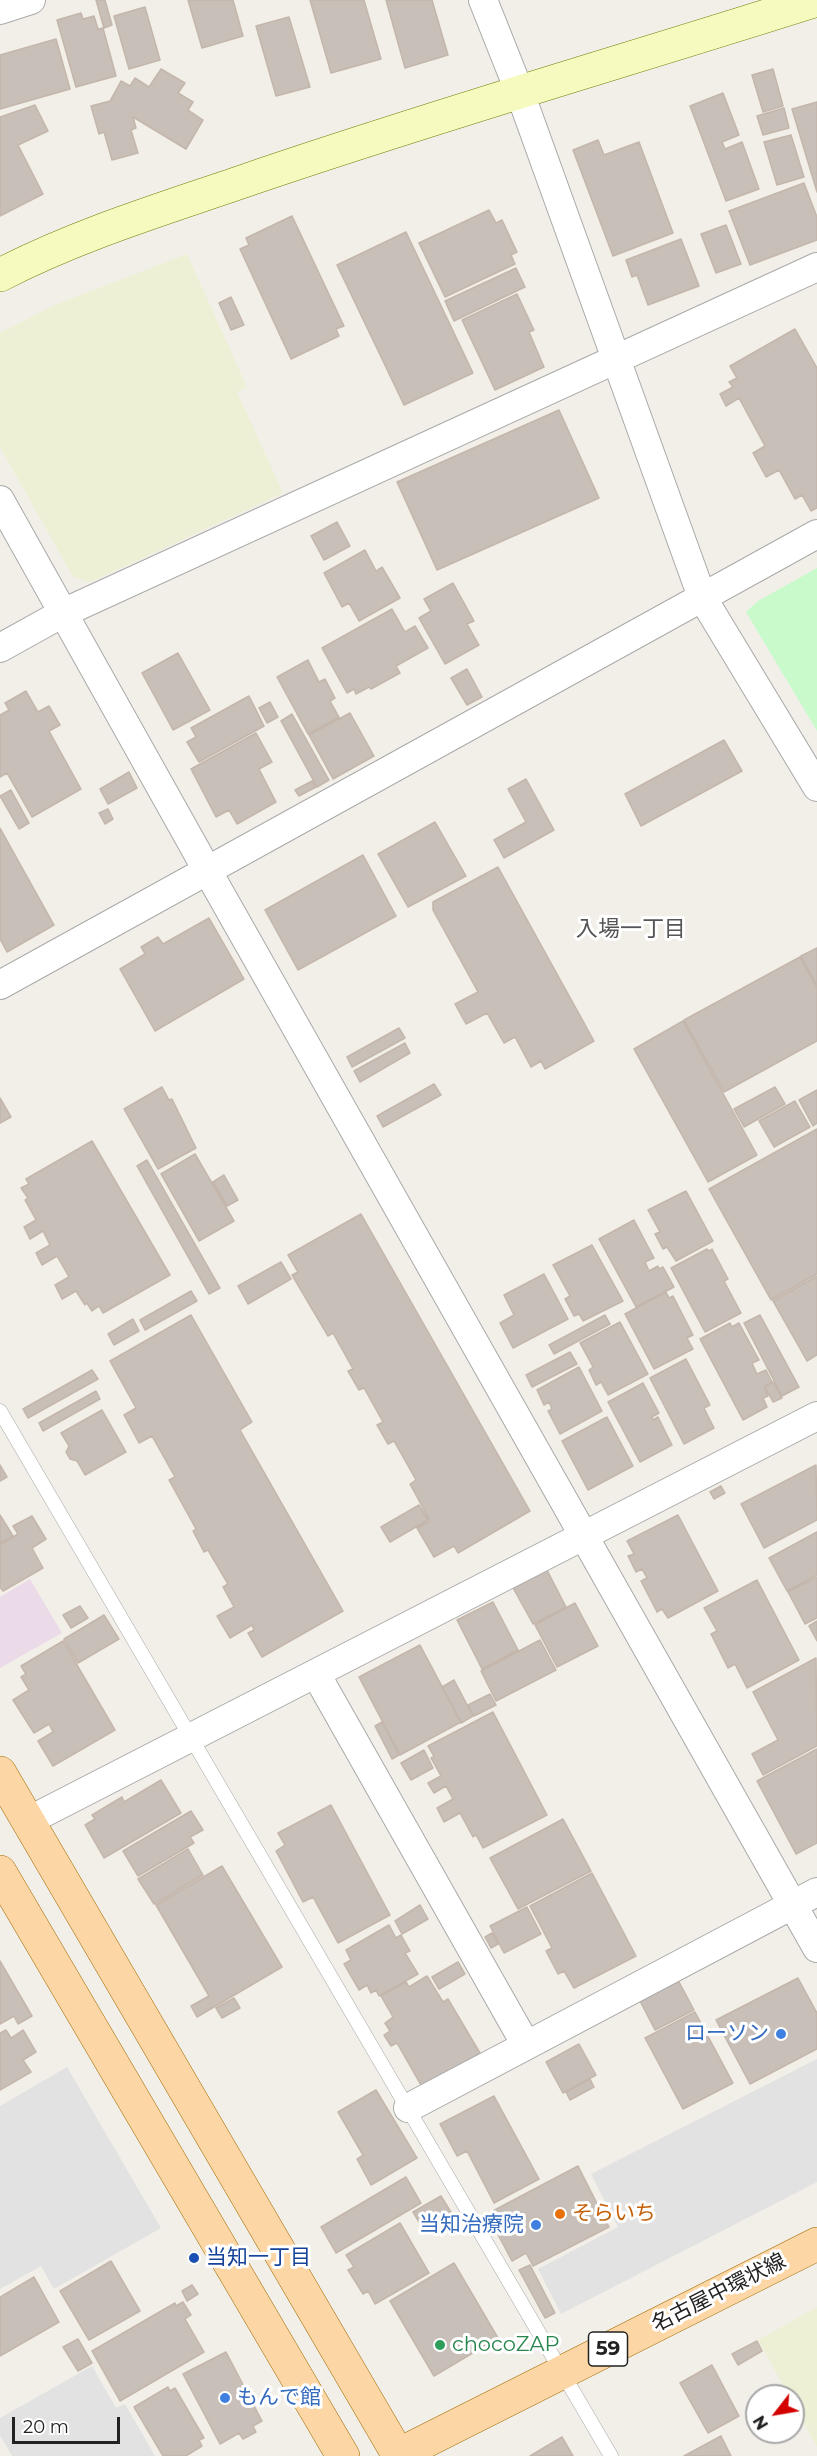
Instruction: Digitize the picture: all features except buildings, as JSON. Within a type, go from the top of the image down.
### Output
[{"type":"main road","points":[[0,1773],[398,2456]]},
{"type":"main road","points":[[0,1872],[343,2456]]},
{"type":"main road","name":"名古屋中環状線","points":[[398,2456],[817,2244]]},
{"type":"street","points":[[0,10],[31,0]]},
{"type":"street","points":[[483,0],[520,93],[702,597],[817,787]]},
{"type":"street","points":[[0,275],[29,260],[144,216],[332,151],[817,0]]},
{"type":"street","points":[[0,648],[63,613],[614,358],[817,267]]},
{"type":"street","points":[[0,500],[584,1538],[805,1898],[817,1947]]},
{"type":"street","points":[[0,985],[817,534]]},
{"type":"street","points":[[28,1821],[584,1538],[817,1416]]},
{"type":"street","points":[[316,1674],[526,2045]]},
{"type":"street","points":[[408,2108],[805,1898]]},
{"type":"lane","points":[[0,1411],[611,2456]]},
{"type":"shaded area","points":[[30,1579],[62,1633],[0,1668],[0,1597]]},
{"type":"shaded area","points":[[817,2059],[817,2182],[561,2314],[538,2269],[618,2227],[591,2174]]},
{"type":"shaded area","points":[[67,2067],[161,2228],[54,2289],[41,2266],[0,2289],[0,2106]]},
{"type":"shaded area","points":[[92,2366],[116,2408],[125,2404],[155,2456],[12,2456],[0,2435],[0,2418]]},
{"type":"green space","points":[[187,254],[247,387],[237,392],[283,493],[91,582],[73,577],[0,447],[0,333],[55,305]]},
{"type":"green space","points":[[817,568],[817,731],[746,612],[758,601]]},
{"type":"green space","points":[[817,2307],[817,2447],[805,2425],[805,2384],[782,2384],[758,2340]]},
{"type":"place","name":"ローソン","points":[[781,2034]]},
{"type":"place","name":"そらいち","points":[[560,2214]]},
{"type":"place","name":"当知治療院","points":[[536,2225]]},
{"type":"place","name":"当知一丁目","points":[[194,2258]]},
{"type":"place","name":"chocoZAP","points":[[440,2345]]},
{"type":"place","name":"もんで館","points":[[225,2398]]},
{"type":"district","name":"入場一丁目","points":[[631,930]]}]
